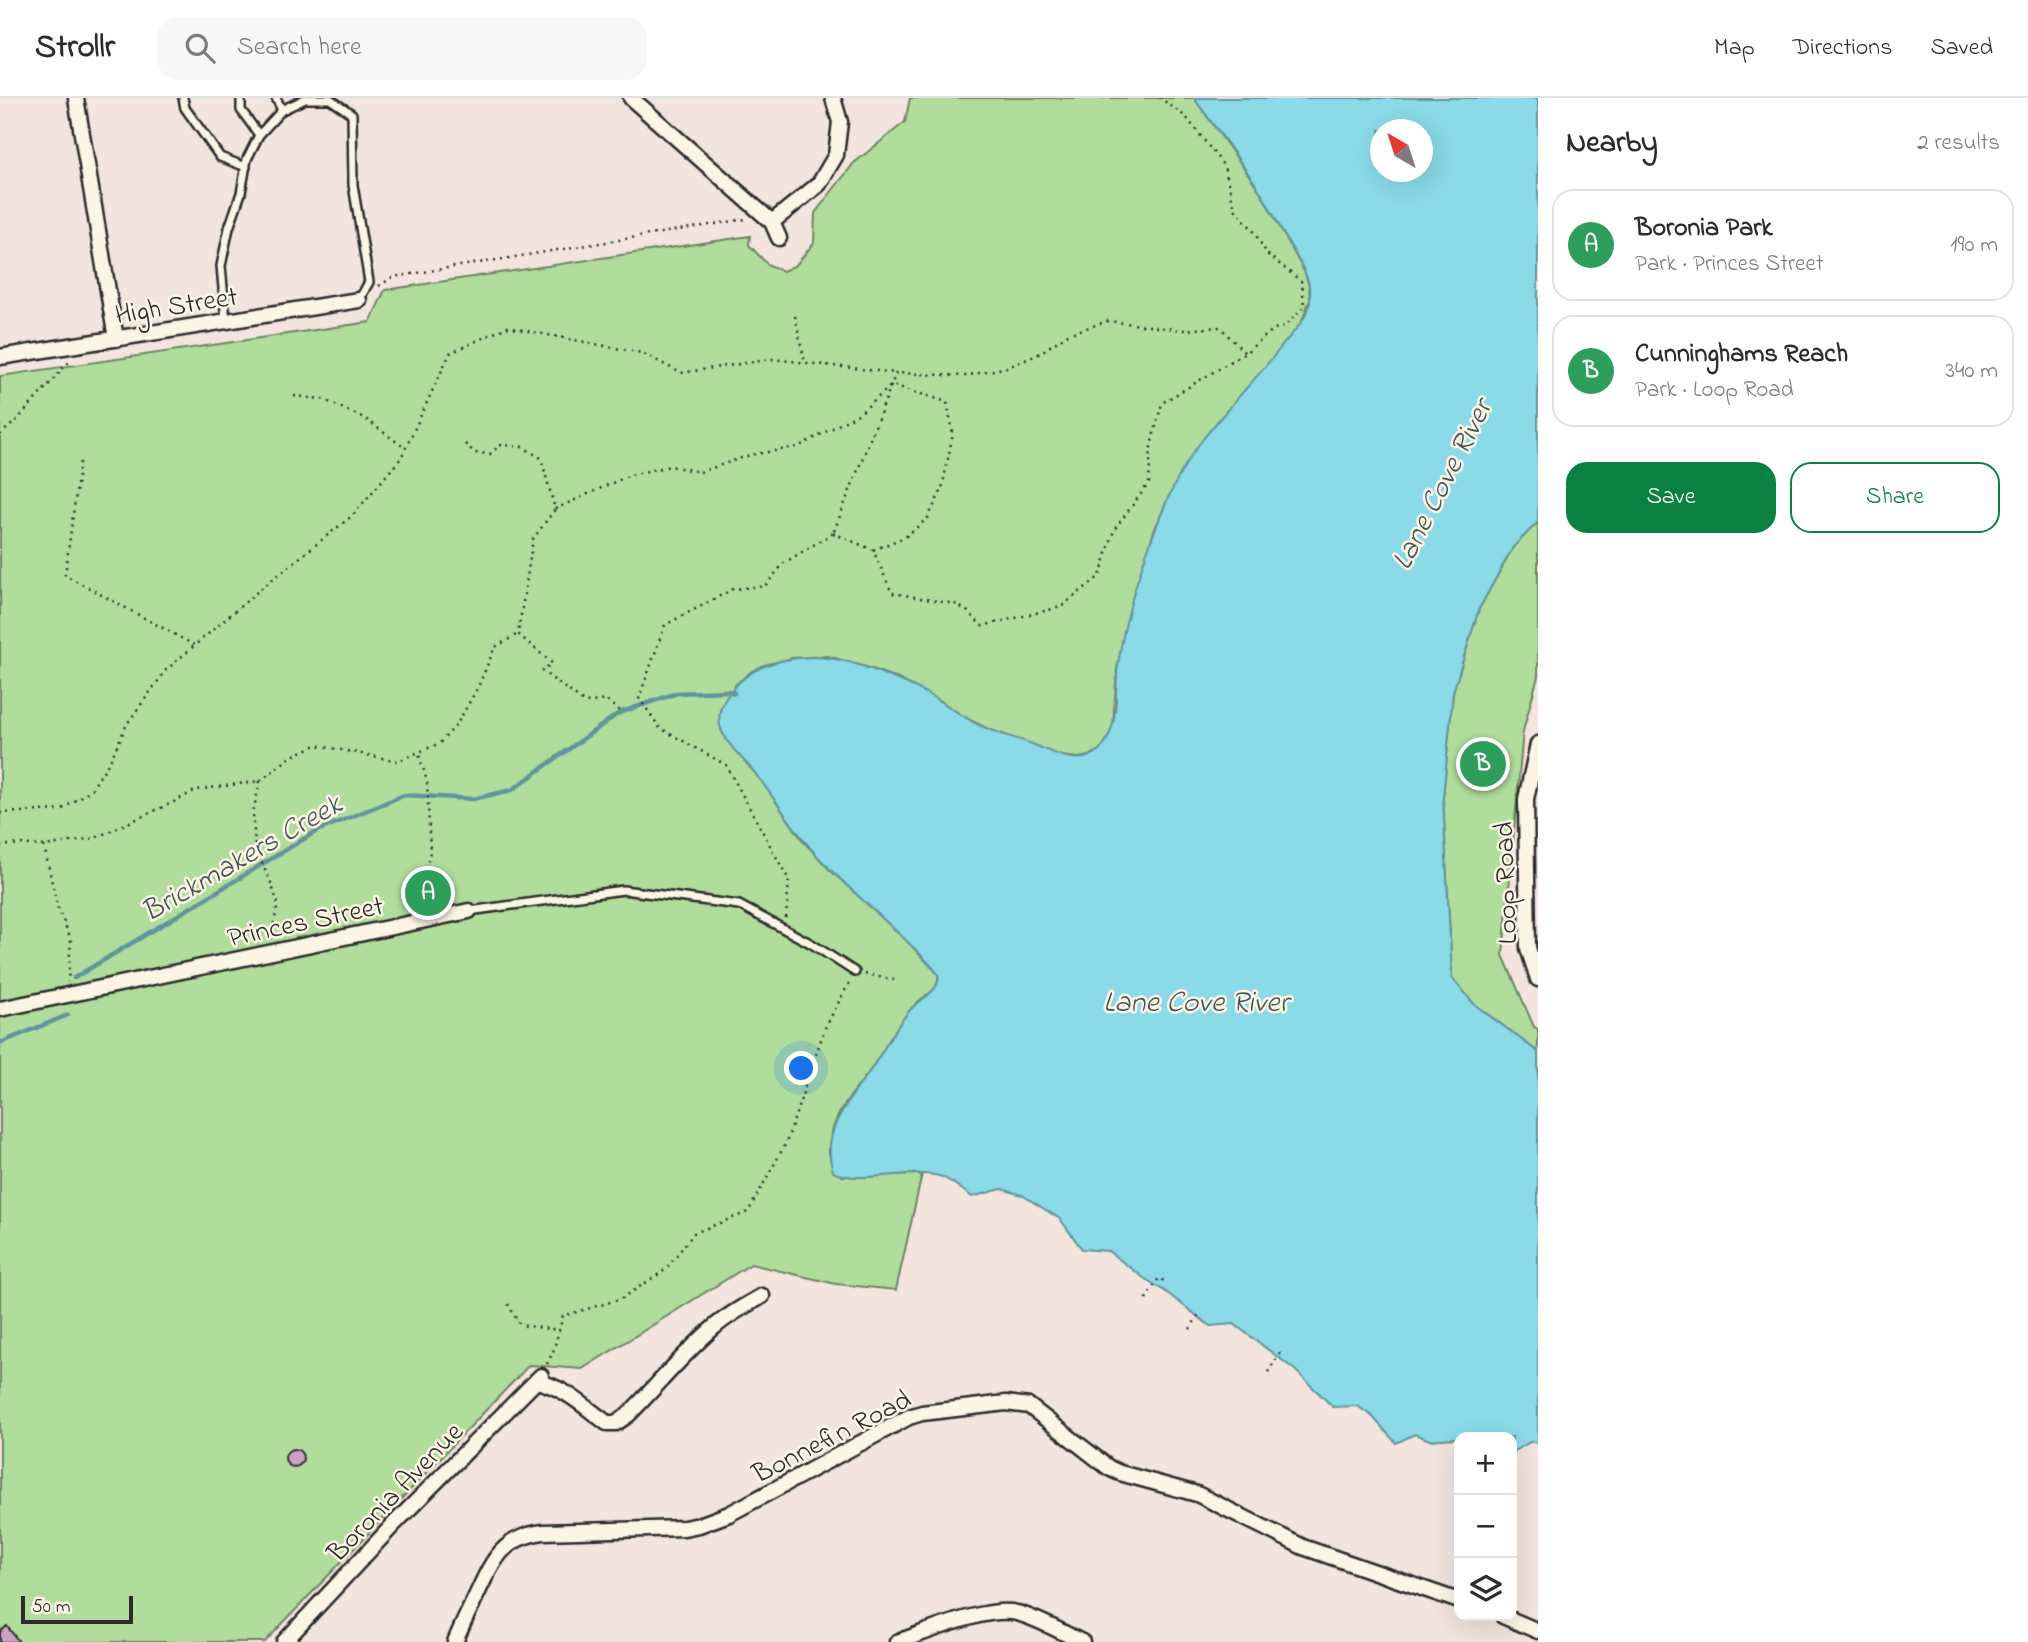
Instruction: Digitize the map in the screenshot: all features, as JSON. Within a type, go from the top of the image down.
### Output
[{"type":"street","points":[[76,98],[116,339]]},
{"type":"street","points":[[631,98],[772,222],[779,238]]},
{"type":"street","points":[[772,222],[819,184],[835,155],[840,121],[832,98]]},
{"type":"street","name":"High Street","points":[[0,357],[359,300]]},
{"type":"street","name":"Loop Road","points":[[1538,744],[1526,799],[1528,948],[1538,979]]},
{"type":"street","name":"Princes Street","points":[[0,1009],[469,911]]},
{"type":"street","points":[[539,1379],[561,1389],[607,1423],[616,1423],[628,1415],[713,1328],[762,1296]]},
{"type":"street","name":"Boronia Avenue","points":[[284,1642],[394,1524],[539,1379]]},
{"type":"street","name":"Bonnefin Road","points":[[455,1642],[490,1567],[505,1547],[523,1536],[543,1532],[669,1529],[699,1525],[729,1514],[909,1417],[922,1413],[1006,1403],[1030,1406],[1120,1473],[1197,1494],[1303,1547],[1454,1599]]},
{"type":"street","points":[[897,1642],[985,1614],[1014,1612],[1082,1642]]},
{"type":"street","points":[[1515,1621],[1538,1631]]},
{"type":"lane","points":[[184,98],[185,108],[220,157],[246,167]]},
{"type":"lane","points":[[241,98],[241,110],[259,135]]},
{"type":"lane","points":[[276,98],[282,110]]},
{"type":"lane","points":[[226,321],[221,266],[229,228],[241,193],[247,159],[259,135],[282,110],[305,99],[330,99],[352,114],[353,185],[369,282],[359,300]]},
{"type":"lane","name":"Princes Street","points":[[469,911],[623,890],[739,905],[785,929],[855,972]]},
{"type":"path","points":[[833,533],[873,550],[892,593],[955,604],[982,626],[1061,607],[1100,576],[1114,530],[1149,483],[1152,445],[1162,403],[1245,353],[1274,329],[1284,327],[1304,307],[1302,282],[1267,254],[1253,230],[1235,209],[1224,166],[1186,117],[1160,98]]},
{"type":"path","points":[[359,300],[393,277],[743,219],[772,222]]},
{"type":"path","points":[[795,316],[805,363]]},
{"type":"path","points":[[0,813],[61,810],[91,790],[111,759],[127,724],[166,670],[353,515],[401,458],[450,353],[507,327],[642,352],[681,373],[772,359],[896,373],[965,376],[1007,367],[1037,355],[1068,334],[1108,321],[1183,330],[1220,327],[1245,353]]},
{"type":"path","points":[[0,435],[86,344]]},
{"type":"path","points":[[785,929],[789,880],[726,765],[660,728],[639,698],[665,625],[733,589],[765,586],[784,563],[833,533],[896,373]]},
{"type":"path","points":[[873,550],[905,537],[928,518],[942,489],[953,433],[947,402],[892,385]]},
{"type":"path","points":[[0,846],[44,846],[95,838],[196,790],[260,781],[292,756],[316,745],[398,761],[440,743],[457,724],[478,687],[495,647],[517,634],[533,539],[555,509],[630,475],[670,466],[700,472],[750,455],[799,447],[860,413],[892,385]]},
{"type":"path","points":[[294,396],[322,399],[364,418],[405,448]]},
{"type":"path","points":[[465,444],[475,453],[490,454],[500,445],[523,447],[541,458],[555,509]]},
{"type":"path","points":[[79,462],[65,575],[194,645]]},
{"type":"path","points":[[517,634],[552,663],[542,671],[585,703],[606,700],[621,712]]},
{"type":"path","points":[[414,922],[430,852],[427,781],[419,752]]},
{"type":"path","points":[[260,781],[253,813],[255,848],[278,904],[267,953]]},
{"type":"path","points":[[44,846],[57,906],[71,939],[67,995]]},
{"type":"path","points":[[539,1379],[553,1352],[563,1316],[621,1299],[665,1270],[694,1233],[748,1212],[786,1143],[825,1028],[855,972],[894,980]]},
{"type":"path","points":[[1146,1299],[1159,1278],[1164,1281]]},
{"type":"path","points":[[508,1304],[520,1325],[559,1330]]},
{"type":"path","points":[[1190,1329],[1199,1314]]},
{"type":"path","points":[[1268,1372],[1281,1351]]},
{"type":"green space","points":[[910,98],[1194,98],[1260,191],[1304,271],[1310,300],[1301,323],[1221,418],[1169,496],[1154,531],[1131,606],[1117,669],[1113,725],[1099,750],[1078,758],[1060,756],[986,728],[898,679],[828,656],[792,658],[752,671],[735,685],[720,710],[721,730],[728,742],[760,779],[804,842],[938,974],[935,988],[904,1017],[844,1106],[834,1124],[830,1144],[830,1158],[842,1176],[922,1174],[896,1290],[836,1284],[751,1264],[582,1369],[529,1365],[265,1642],[0,1642],[0,376],[370,322],[385,290],[750,236],[749,245],[767,264],[783,271],[796,265],[814,243],[815,213],[854,163],[905,122]]},
{"type":"green space","points":[[1538,522],[1538,676],[1523,731],[1503,955],[1534,1027],[1538,1029],[1538,1052],[1474,1004],[1452,978],[1443,798],[1453,692],[1479,609],[1513,547]]},
{"type":"water","name":"Lane Cove River","points":[[1194,98],[1538,98],[1538,522],[1513,547],[1479,609],[1453,692],[1443,798],[1452,978],[1474,1004],[1538,1052],[1538,1442],[1530,1442],[1517,1449],[1517,1432],[1454,1432],[1454,1438],[1429,1440],[1415,1434],[1396,1443],[1372,1416],[1357,1406],[1333,1407],[1295,1370],[1234,1324],[1210,1326],[1108,1251],[1082,1249],[1060,1219],[1022,1195],[1002,1189],[972,1197],[939,1176],[926,1174],[856,1177],[833,1172],[830,1142],[840,1115],[895,1030],[914,1006],[937,985],[938,974],[819,858],[759,778],[731,746],[721,728],[719,718],[725,700],[735,686],[748,675],[770,664],[816,657],[845,661],[873,670],[930,695],[982,726],[1061,756],[1083,758],[1094,754],[1103,746],[1113,725],[1118,665],[1128,615],[1142,565],[1169,496],[1195,450],[1263,370],[1309,308],[1309,285],[1303,268],[1244,167]]},
{"type":"building","points":[[290,1449],[298,1449],[303,1458],[301,1465],[290,1467],[285,1462],[285,1454]]},
{"type":"building","points":[[7,1626],[19,1642],[0,1642],[0,1632]]},
{"type":"waterway","name":"Brickmakers Creek","points":[[74,978],[317,831],[404,795],[473,799],[512,790],[619,713],[677,693],[734,693]]},
{"type":"waterway","name":"Brickmakers Creek","points":[[0,1043],[68,1015]]},
{"type":"place","name":"Cunninghams Reach","points":[[1483,764]]},
{"type":"place","name":"Boronia Park","points":[[428,893]]}]
